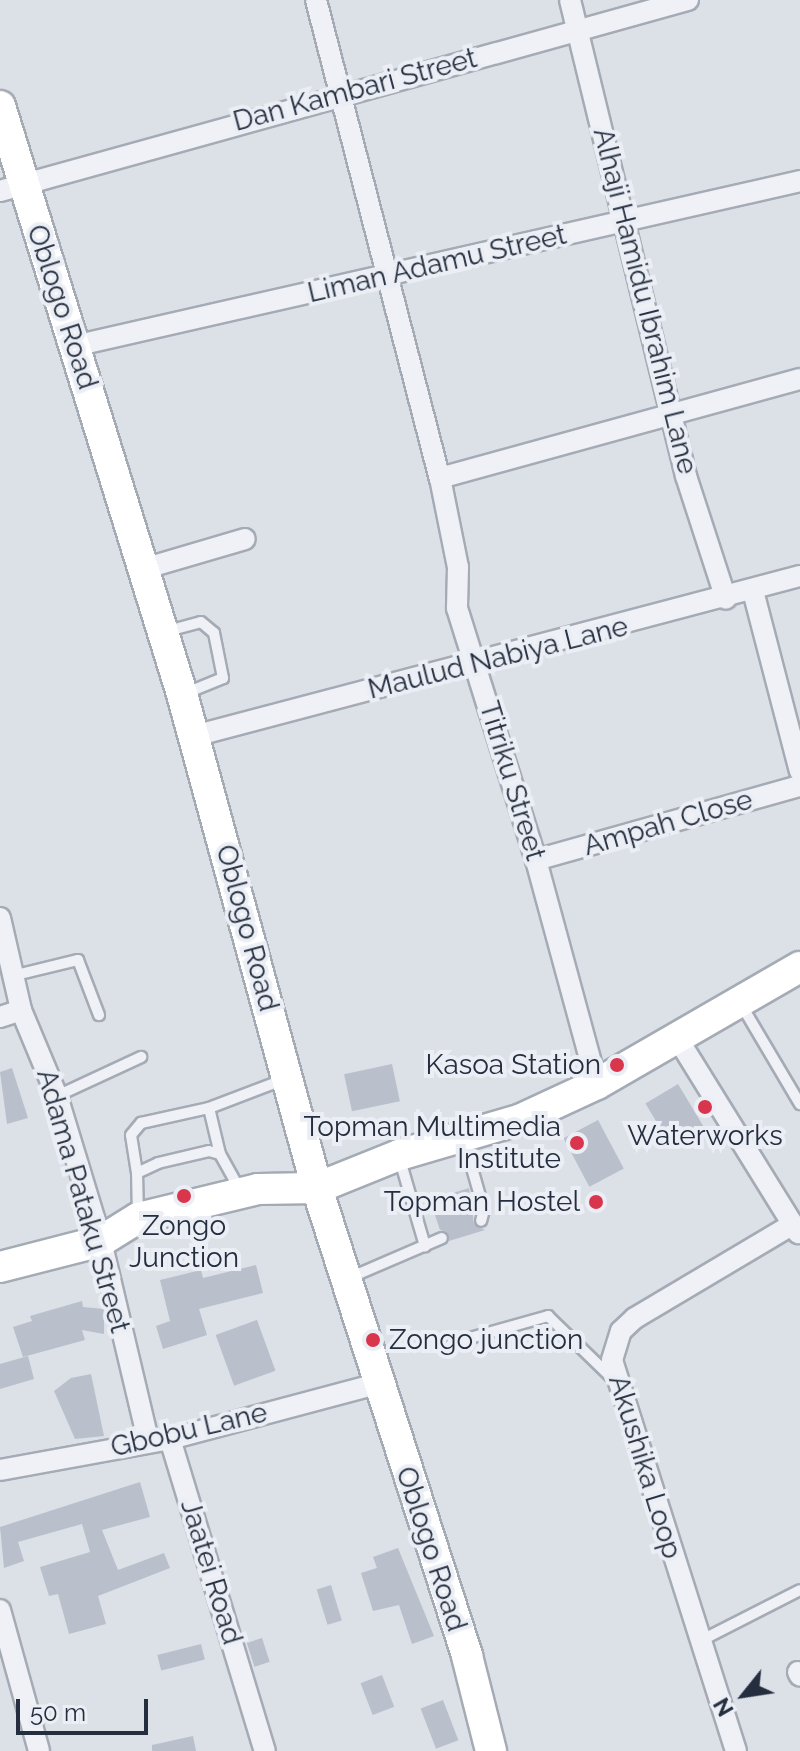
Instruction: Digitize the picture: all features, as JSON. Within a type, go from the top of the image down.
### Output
[{"type":"main road","name":"Oblogo Road","points":[[0,106],[11,188],[74,346],[163,632],[317,1188],[349,1278],[376,1384],[467,1656],[491,1751]]},
{"type":"main road","points":[[0,1267],[101,1241],[138,1218],[241,1193],[317,1188],[399,1155],[464,1138],[597,1084],[800,967]]},
{"type":"street","name":"Titriku Street","points":[[316,0],[391,277],[414,389],[440,478],[458,567],[455,597],[536,860],[597,1084]]},
{"type":"street","name":"Alhaji Hamidu Ibrahim Lane","points":[[570,0],[628,221],[686,476],[726,599]]},
{"type":"street","name":"Dan Kambari Street","points":[[11,188],[339,93],[688,0]]},
{"type":"street","name":"Liman Adamu Street","points":[[74,346],[391,277],[800,181]]},
{"type":"street","points":[[440,478],[800,379]]},
{"type":"street","points":[[143,569],[245,539]]},
{"type":"street","name":"Maulud Nabiya Lane","points":[[194,736],[726,599],[800,576]]},
{"type":"street","points":[[753,591],[800,771]]},
{"type":"street","name":"Ampah Close","points":[[536,860],[800,786]]},
{"type":"street","name":"Adama Pataku Street","points":[[0,918],[16,975],[21,1010],[57,1096],[101,1241],[148,1440]]},
{"type":"street","points":[[0,1017],[21,1010]]},
{"type":"street","points":[[676,1036],[797,1230]]},
{"type":"street","name":"Akushika Loop","points":[[736,1751],[615,1382],[614,1345],[621,1331],[797,1230]]},
{"type":"street","name":"Gbobu Lane","points":[[0,1470],[148,1440],[170,1439],[376,1384]]},
{"type":"street","name":"Jaatei Road","points":[[170,1439],[265,1751]]},
{"type":"street","points":[[0,1610],[39,1751]]},
{"type":"lane","points":[[163,632],[201,622],[214,633],[223,678],[182,694]]},
{"type":"lane","points":[[16,975],[78,960],[99,1015]]},
{"type":"lane","points":[[739,1000],[800,1104]]},
{"type":"lane","points":[[57,1096],[141,1057]]},
{"type":"lane","points":[[138,1218],[135,1128],[209,1108],[287,1078]]},
{"type":"lane","points":[[209,1108],[220,1154],[241,1193]]},
{"type":"lane","points":[[464,1138],[484,1210],[481,1221]]},
{"type":"lane","points":[[137,1173],[209,1151],[220,1154]]},
{"type":"lane","points":[[399,1155],[425,1246]]},
{"type":"lane","points":[[349,1278],[442,1238]]},
{"type":"lane","points":[[452,1343],[548,1316],[615,1382]]},
{"type":"lane","points":[[700,1641],[800,1590]]},
{"type":"building","points":[[392,1064],[400,1101],[352,1111],[344,1074]]},
{"type":"building","points":[[12,1068],[28,1118],[7,1124],[0,1072]]},
{"type":"building","points":[[678,1084],[704,1128],[672,1147],[645,1104]]},
{"type":"building","points":[[598,1120],[624,1169],[589,1187],[564,1138]]},
{"type":"building","points":[[469,1188],[474,1224],[485,1230],[449,1241],[447,1232],[440,1230],[430,1200]]},
{"type":"building","points":[[256,1265],[263,1293],[199,1309],[207,1335],[163,1349],[156,1326],[170,1321],[160,1280],[201,1270],[203,1278]]},
{"type":"building","points":[[82,1301],[83,1307],[104,1309],[104,1334],[82,1330],[85,1340],[23,1357],[13,1327],[32,1321],[30,1316]]},
{"type":"building","points":[[257,1320],[275,1371],[234,1386],[216,1335]]},
{"type":"building","points":[[28,1356],[34,1379],[0,1389],[0,1364]]},
{"type":"building","points":[[91,1374],[104,1436],[75,1439],[54,1391],[71,1378]]},
{"type":"building","points":[[140,1482],[150,1517],[102,1530],[118,1570],[164,1553],[170,1568],[98,1596],[106,1624],[69,1634],[58,1594],[49,1596],[40,1567],[90,1552],[82,1524],[18,1542],[24,1561],[4,1568],[0,1527]]},
{"type":"building","points":[[398,1548],[434,1636],[412,1644],[399,1605],[373,1611],[361,1573],[377,1568],[373,1557]]},
{"type":"building","points":[[331,1585],[342,1620],[327,1625],[317,1589]]},
{"type":"building","points":[[262,1638],[270,1662],[255,1667],[247,1643]]},
{"type":"building","points":[[201,1644],[205,1660],[161,1670],[157,1655]]},
{"type":"building","points":[[382,1675],[394,1707],[373,1715],[361,1683]]},
{"type":"building","points":[[443,1700],[458,1740],[436,1749],[421,1709]]},
{"type":"building","points":[[193,1736],[196,1751],[152,1751],[152,1745]]},
{"type":"place","name":"Kasoa Station","points":[[617,1065]]},
{"type":"place","name":"Waterworks","points":[[705,1107]]},
{"type":"place","name":"Topman Multimedia Institute","points":[[577,1143]]},
{"type":"place","name":"Zongo Junction","points":[[184,1196]]},
{"type":"place","name":"Topman Hostel","points":[[596,1202]]},
{"type":"place","name":"Zongo junction","points":[[373,1340]]}]
